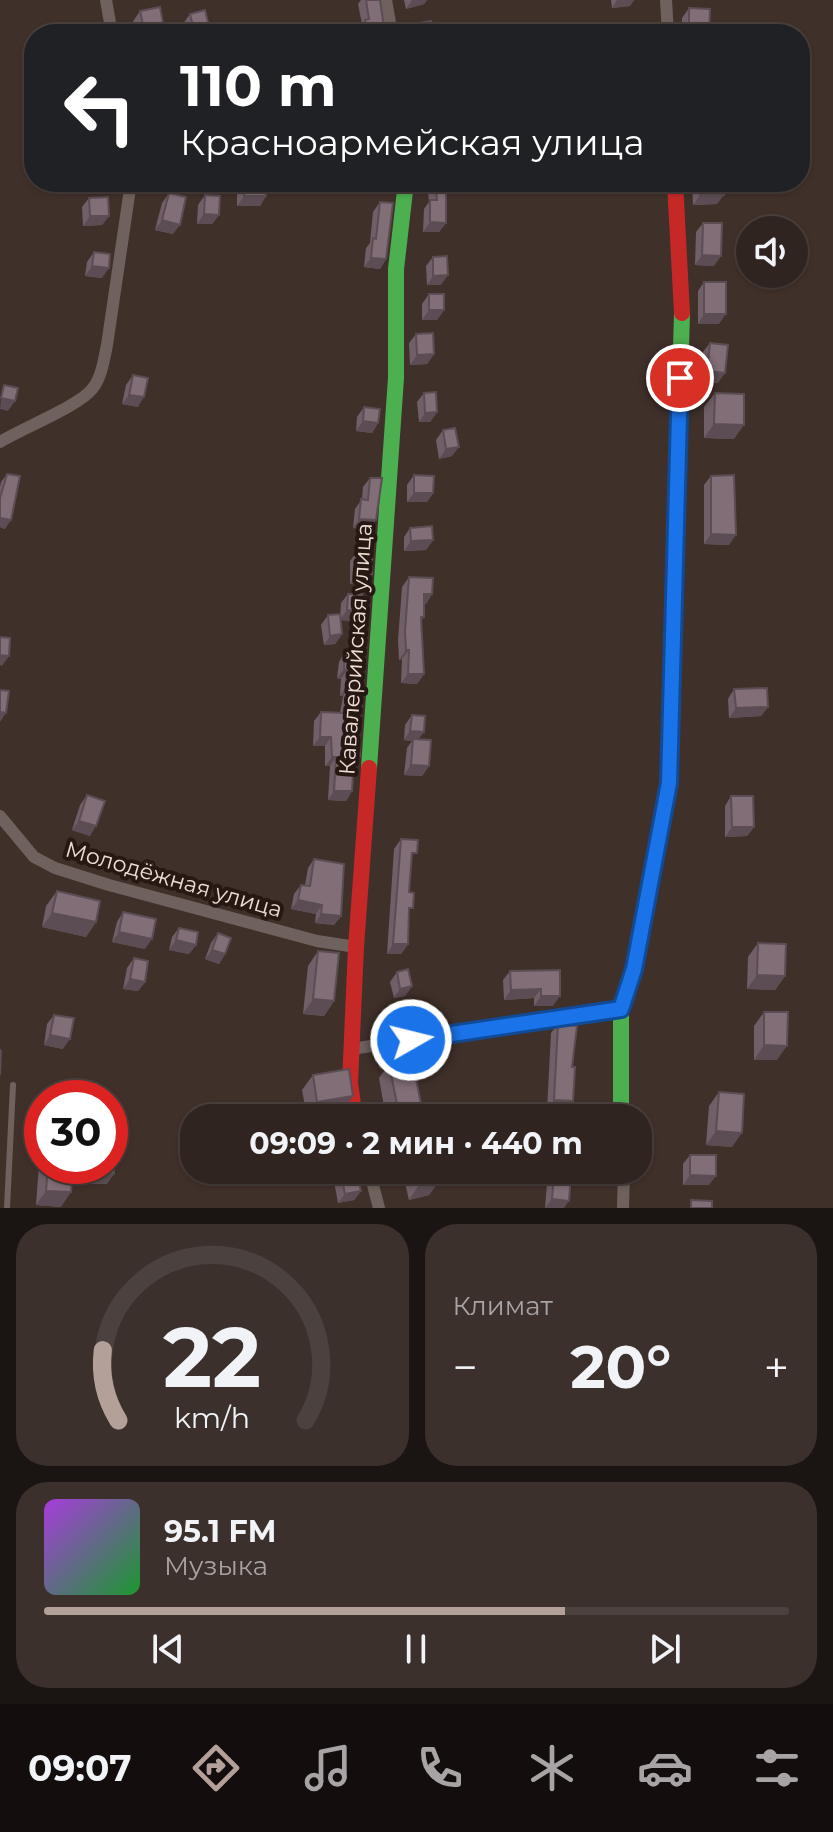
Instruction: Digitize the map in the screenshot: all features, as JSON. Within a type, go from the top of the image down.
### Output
[{"type":"street","points":[[106,0],[110,24]]},
{"type":"street","points":[[386,0],[390,24]]},
{"type":"street","points":[[666,0],[667,24]]},
{"type":"street","points":[[0,442],[81,399],[93,388],[107,345],[130,192]]},
{"type":"street","name":"Кавалерийская улица","points":[[353,1104],[350,1083],[356,947],[396,378],[396,269],[405,192]]},
{"type":"street","points":[[621,1104],[621,1009],[634,969],[669,783],[682,316],[676,192]]},
{"type":"street","name":"Молодёжная улица","points":[[0,816],[34,857],[55,868],[288,933],[356,947]]},
{"type":"street","points":[[351,1049],[621,1009]]},
{"type":"street","points":[[373,1184],[379,1208]]},
{"type":"street","points":[[623,1208],[624,1184]]},
{"type":"lane","points":[[7,1208],[13,1085]]},
{"type":"building","points":[[366,0],[380,0],[384,24],[365,24],[365,20],[369,19]]},
{"type":"building","points":[[160,7],[163,24],[143,24],[140,11]]},
{"type":"building","points":[[689,8],[710,9],[709,24],[689,24]]},
{"type":"building","points":[[205,10],[208,24],[192,24],[190,14]]},
{"type":"building","points":[[244,192],[266,192],[266,196],[244,196]]},
{"type":"building","points":[[436,192],[446,192],[446,223],[430,222],[430,200],[437,200]]},
{"type":"building","points":[[700,192],[724,192],[724,195],[700,195]]},
{"type":"building","points":[[169,193],[186,197],[180,225],[162,220]]},
{"type":"building","points":[[205,195],[220,196],[219,215],[204,214]]},
{"type":"building","points":[[108,197],[109,216],[90,216],[89,198]]},
{"type":"building","points":[[380,202],[393,203],[386,259],[371,258]]},
{"type":"building","points":[[703,223],[722,223],[721,256],[702,255]]},
{"type":"building","points":[[94,252],[110,254],[109,268],[92,266]]},
{"type":"building","points":[[447,256],[448,275],[433,276],[433,257]]},
{"type":"building","points":[[704,282],[726,282],[726,314],[704,314]]},
{"type":"building","points":[[429,294],[444,294],[444,310],[429,310]]},
{"type":"building","points":[[433,333],[434,354],[417,355],[416,334]]},
{"type":"building","points":[[710,343],[728,345],[725,373],[707,371]]},
{"type":"building","points":[[133,375],[148,378],[144,397],[129,395]]},
{"type":"building","points":[[4,385],[18,388],[15,401],[1,398]]},
{"type":"building","points":[[436,392],[437,412],[425,413],[424,393]]},
{"type":"building","points":[[715,393],[744,394],[744,425],[714,424]]},
{"type":"building","points":[[364,407],[380,409],[378,423],[363,421]]},
{"type":"building","points":[[455,428],[459,447],[446,449],[443,430]]},
{"type":"building","points":[[7,474],[20,476],[11,520],[0,518],[0,498]]},
{"type":"building","points":[[414,475],[434,476],[433,493],[414,493]]},
{"type":"building","points":[[734,475],[736,535],[711,534],[711,476]]},
{"type":"building","points":[[370,478],[382,478],[376,520],[359,519],[361,499],[368,500]]},
{"type":"building","points":[[432,526],[433,540],[411,541],[410,528]]},
{"type":"building","points":[[357,552],[372,552],[372,574],[356,574]]},
{"type":"building","points":[[409,577],[433,578],[432,594],[424,594],[424,617],[421,617],[424,674],[408,674],[409,650],[406,650],[405,631]]},
{"type":"building","points":[[348,594],[362,594],[361,611],[347,610]]},
{"type":"building","points":[[340,614],[342,634],[330,636],[328,615]]},
{"type":"building","points":[[0,637],[10,638],[9,656],[0,655]]},
{"type":"building","points":[[345,652],[362,654],[362,704],[356,745],[359,745],[360,756],[354,756],[352,791],[334,791],[336,757],[332,757],[331,737],[320,737],[321,712],[345,713],[349,687],[346,687]]},
{"type":"building","points":[[767,688],[768,707],[736,708],[734,689]]},
{"type":"building","points":[[0,690],[9,691],[6,713],[0,712]]},
{"type":"building","points":[[412,715],[425,716],[424,732],[410,731]]},
{"type":"building","points":[[413,739],[431,740],[429,766],[411,765]]},
{"type":"building","points":[[87,795],[105,801],[96,826],[79,821]]},
{"type":"building","points":[[731,796],[753,796],[754,827],[732,827]]},
{"type":"building","points":[[401,839],[418,840],[417,853],[412,853],[409,892],[414,893],[413,908],[409,908],[408,944],[393,944]]},
{"type":"building","points":[[314,859],[344,864],[341,916],[321,914],[322,905],[298,900],[301,885],[310,886]]},
{"type":"building","points":[[57,891],[100,901],[96,922],[52,913]]},
{"type":"building","points":[[123,912],[156,919],[152,939],[119,932]]},
{"type":"building","points":[[179,928],[198,932],[196,945],[176,940]]},
{"type":"building","points":[[218,933],[231,938],[225,954],[212,950]]},
{"type":"building","points":[[758,943],[786,944],[785,976],[757,975]]},
{"type":"building","points":[[318,951],[339,953],[334,1001],[313,999]]},
{"type":"building","points":[[134,958],[148,961],[145,982],[130,979]]},
{"type":"building","points":[[408,969],[412,986],[400,989],[397,972]]},
{"type":"building","points":[[560,970],[560,996],[541,996],[541,989],[511,990],[510,971]]},
{"type":"building","points":[[764,1012],[788,1012],[787,1046],[764,1045]]},
{"type":"building","points":[[54,1015],[74,1018],[70,1039],[50,1035]]},
{"type":"building","points":[[558,1024],[577,1026],[572,1067],[575,1067],[573,1101],[554,1100]]},
{"type":"building","points":[[412,1059],[421,1104],[397,1104],[389,1064]]},
{"type":"building","points":[[349,1069],[353,1096],[317,1102],[313,1075]]},
{"type":"building","points":[[719,1092],[744,1094],[742,1133],[716,1131]]},
{"type":"building","points":[[690,1155],[716,1155],[716,1176],[690,1175]]},
{"type":"building","points":[[47,1184],[72,1184],[71,1192],[46,1191]]},
{"type":"building","points":[[343,1184],[359,1184],[361,1191],[345,1194]]},
{"type":"building","points":[[553,1184],[570,1184],[569,1201],[552,1199]]},
{"type":"building","points":[[691,1200],[712,1201],[712,1208],[691,1208]]},
{"type":"traffic: fast","points":[[369,768],[396,378],[396,269],[405,192]]},
{"type":"traffic: fast","points":[[621,1104],[621,1009],[634,969],[669,783],[682,313]]},
{"type":"traffic: jam","points":[[676,192],[682,313]]},
{"type":"traffic: jam","points":[[353,1104],[350,1083],[356,947],[369,768]]},
{"type":"route","points":[[411,1040],[621,1009],[634,969],[669,783],[680,378]]}]
